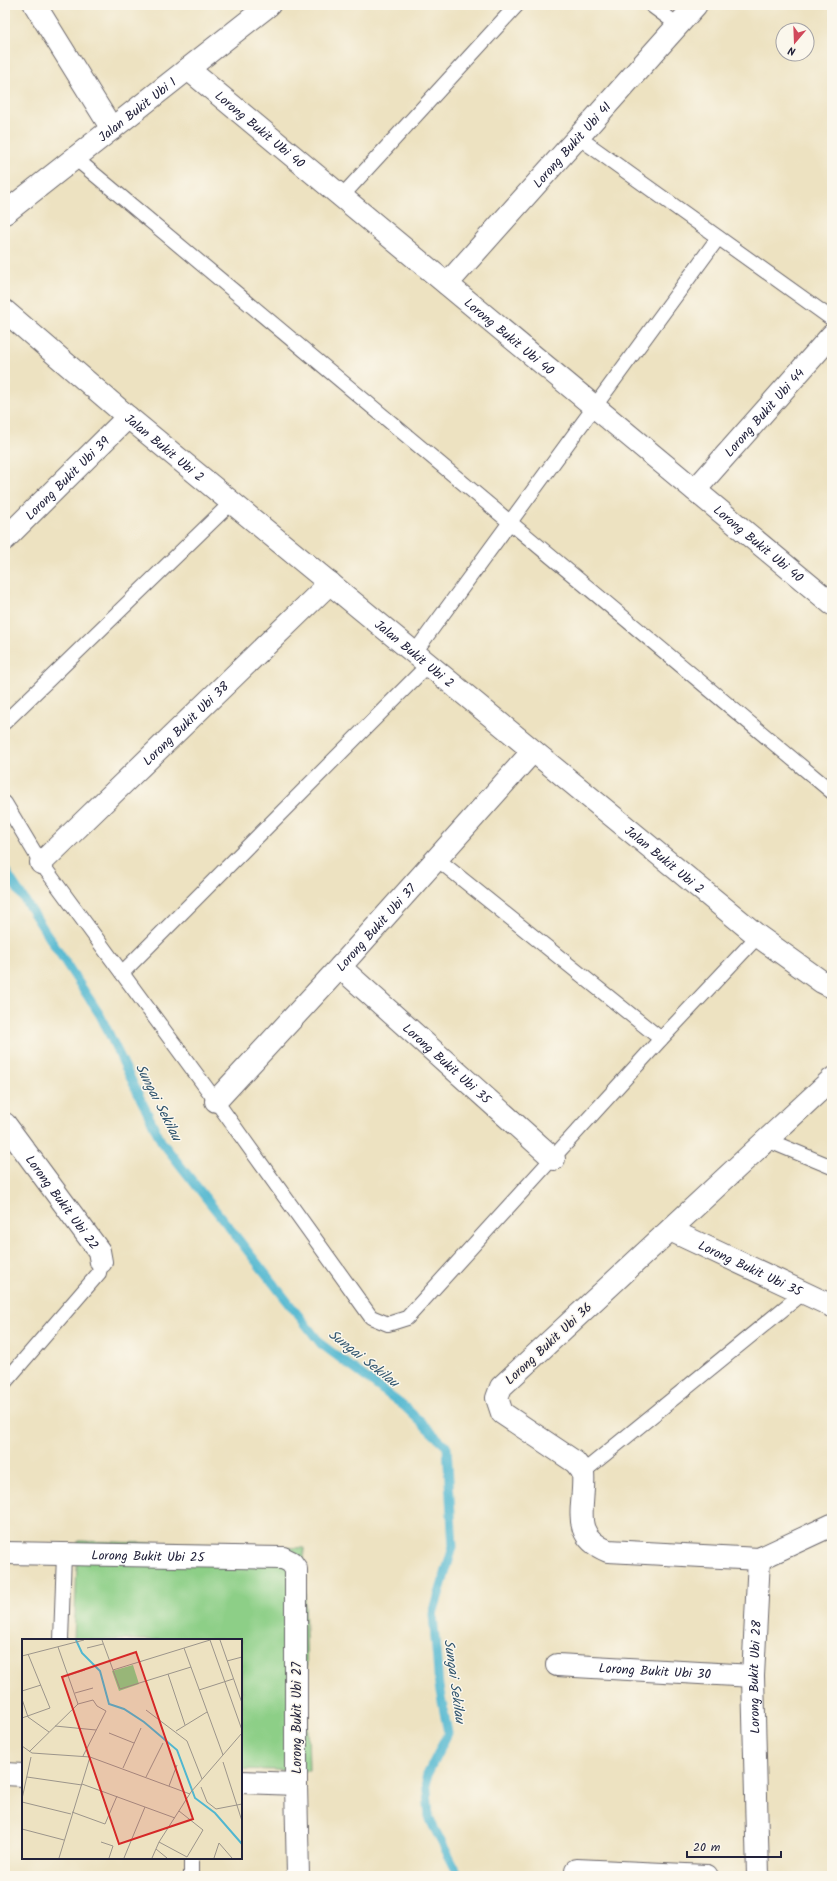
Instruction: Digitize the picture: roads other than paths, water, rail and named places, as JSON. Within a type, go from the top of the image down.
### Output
[{"type":"street","points":[[35,5],[112,128]]},
{"type":"street","name":"Jalan Bukit Ubi 1","points":[[5,213],[269,5]]},
{"type":"street","name":"Lorong Bukit Ubi 41","points":[[447,284],[696,5]]},
{"type":"street","name":"Lorong Bukit Ubi 40","points":[[188,69],[832,604]]},
{"type":"street","name":"Jalan Bukit Ubi 2","points":[[5,311],[128,417],[758,936],[829,979]]},
{"type":"street","name":"Lorong Bukit Ubi 44","points":[[696,490],[832,335]]},
{"type":"street","name":"Lorong Bukit Ubi 39","points":[[5,539],[128,417]]},
{"type":"street","name":"Lorong Bukit Ubi 38","points":[[41,863],[330,583]]},
{"type":"street","name":"Lorong Bukit Ubi 37","points":[[216,1101],[340,967],[533,751]]},
{"type":"street","name":"Lorong Bukit Ubi 35","points":[[340,967],[554,1159]]},
{"type":"street","name":"Lorong Bukit Ubi 36","points":[[583,1472],[575,1462],[502,1413],[497,1398],[502,1387],[832,1080]]},
{"type":"street","name":"Lorong Bukit Ubi 22","points":[[5,1124],[99,1251],[101,1262]]},
{"type":"street","name":"Lorong Bukit Ubi 35","points":[[670,1230],[832,1306]]},
{"type":"street","points":[[583,1472],[582,1521],[585,1535],[596,1546],[608,1551],[758,1559],[832,1525]]},
{"type":"street","name":"Lorong Bukit Ubi 25","points":[[5,1553],[282,1558],[291,1562]]},
{"type":"street","name":"Lorong Bukit Ubi 28","points":[[758,1559],[753,1676],[758,1876]]},
{"type":"street","name":"Lorong Bukit Ubi 27","points":[[291,1562],[296,1569],[296,1784],[298,1876]]},
{"type":"street","name":"Lorong Bukit Ubi 30","points":[[557,1665],[753,1676]]},
{"type":"street","points":[[5,1774],[22,1775]]},
{"type":"street","points":[[242,1782],[296,1784]]},
{"type":"street","points":[[576,1870],[707,1876]]},
{"type":"lane","points":[[342,196],[517,5]]},
{"type":"lane","points":[[651,5],[678,25]]},
{"type":"lane","points":[[578,137],[832,319]]},
{"type":"lane","points":[[75,158],[832,792]]},
{"type":"lane","points":[[122,973],[422,658],[511,524],[718,238]]},
{"type":"lane","points":[[5,722],[232,502]]},
{"type":"lane","points":[[5,803],[41,863],[216,1101],[371,1317],[388,1324],[407,1318],[758,936]]},
{"type":"lane","points":[[437,859],[662,1039]]},
{"type":"lane","points":[[767,1140],[832,1167]]},
{"type":"lane","points":[[5,1382],[99,1273],[101,1262]]},
{"type":"lane","points":[[583,1472],[803,1293]]},
{"type":"lane","points":[[61,1639],[64,1554]]},
{"type":"lane","points":[[191,1859],[191,1876]]},
{"type":"waterway","name":"Sungai Sekilau","points":[[5,870],[100,1015],[161,1141],[321,1344],[405,1407],[447,1447],[453,1547],[433,1614],[439,1686],[448,1733],[426,1777],[429,1818],[459,1876]]}]
